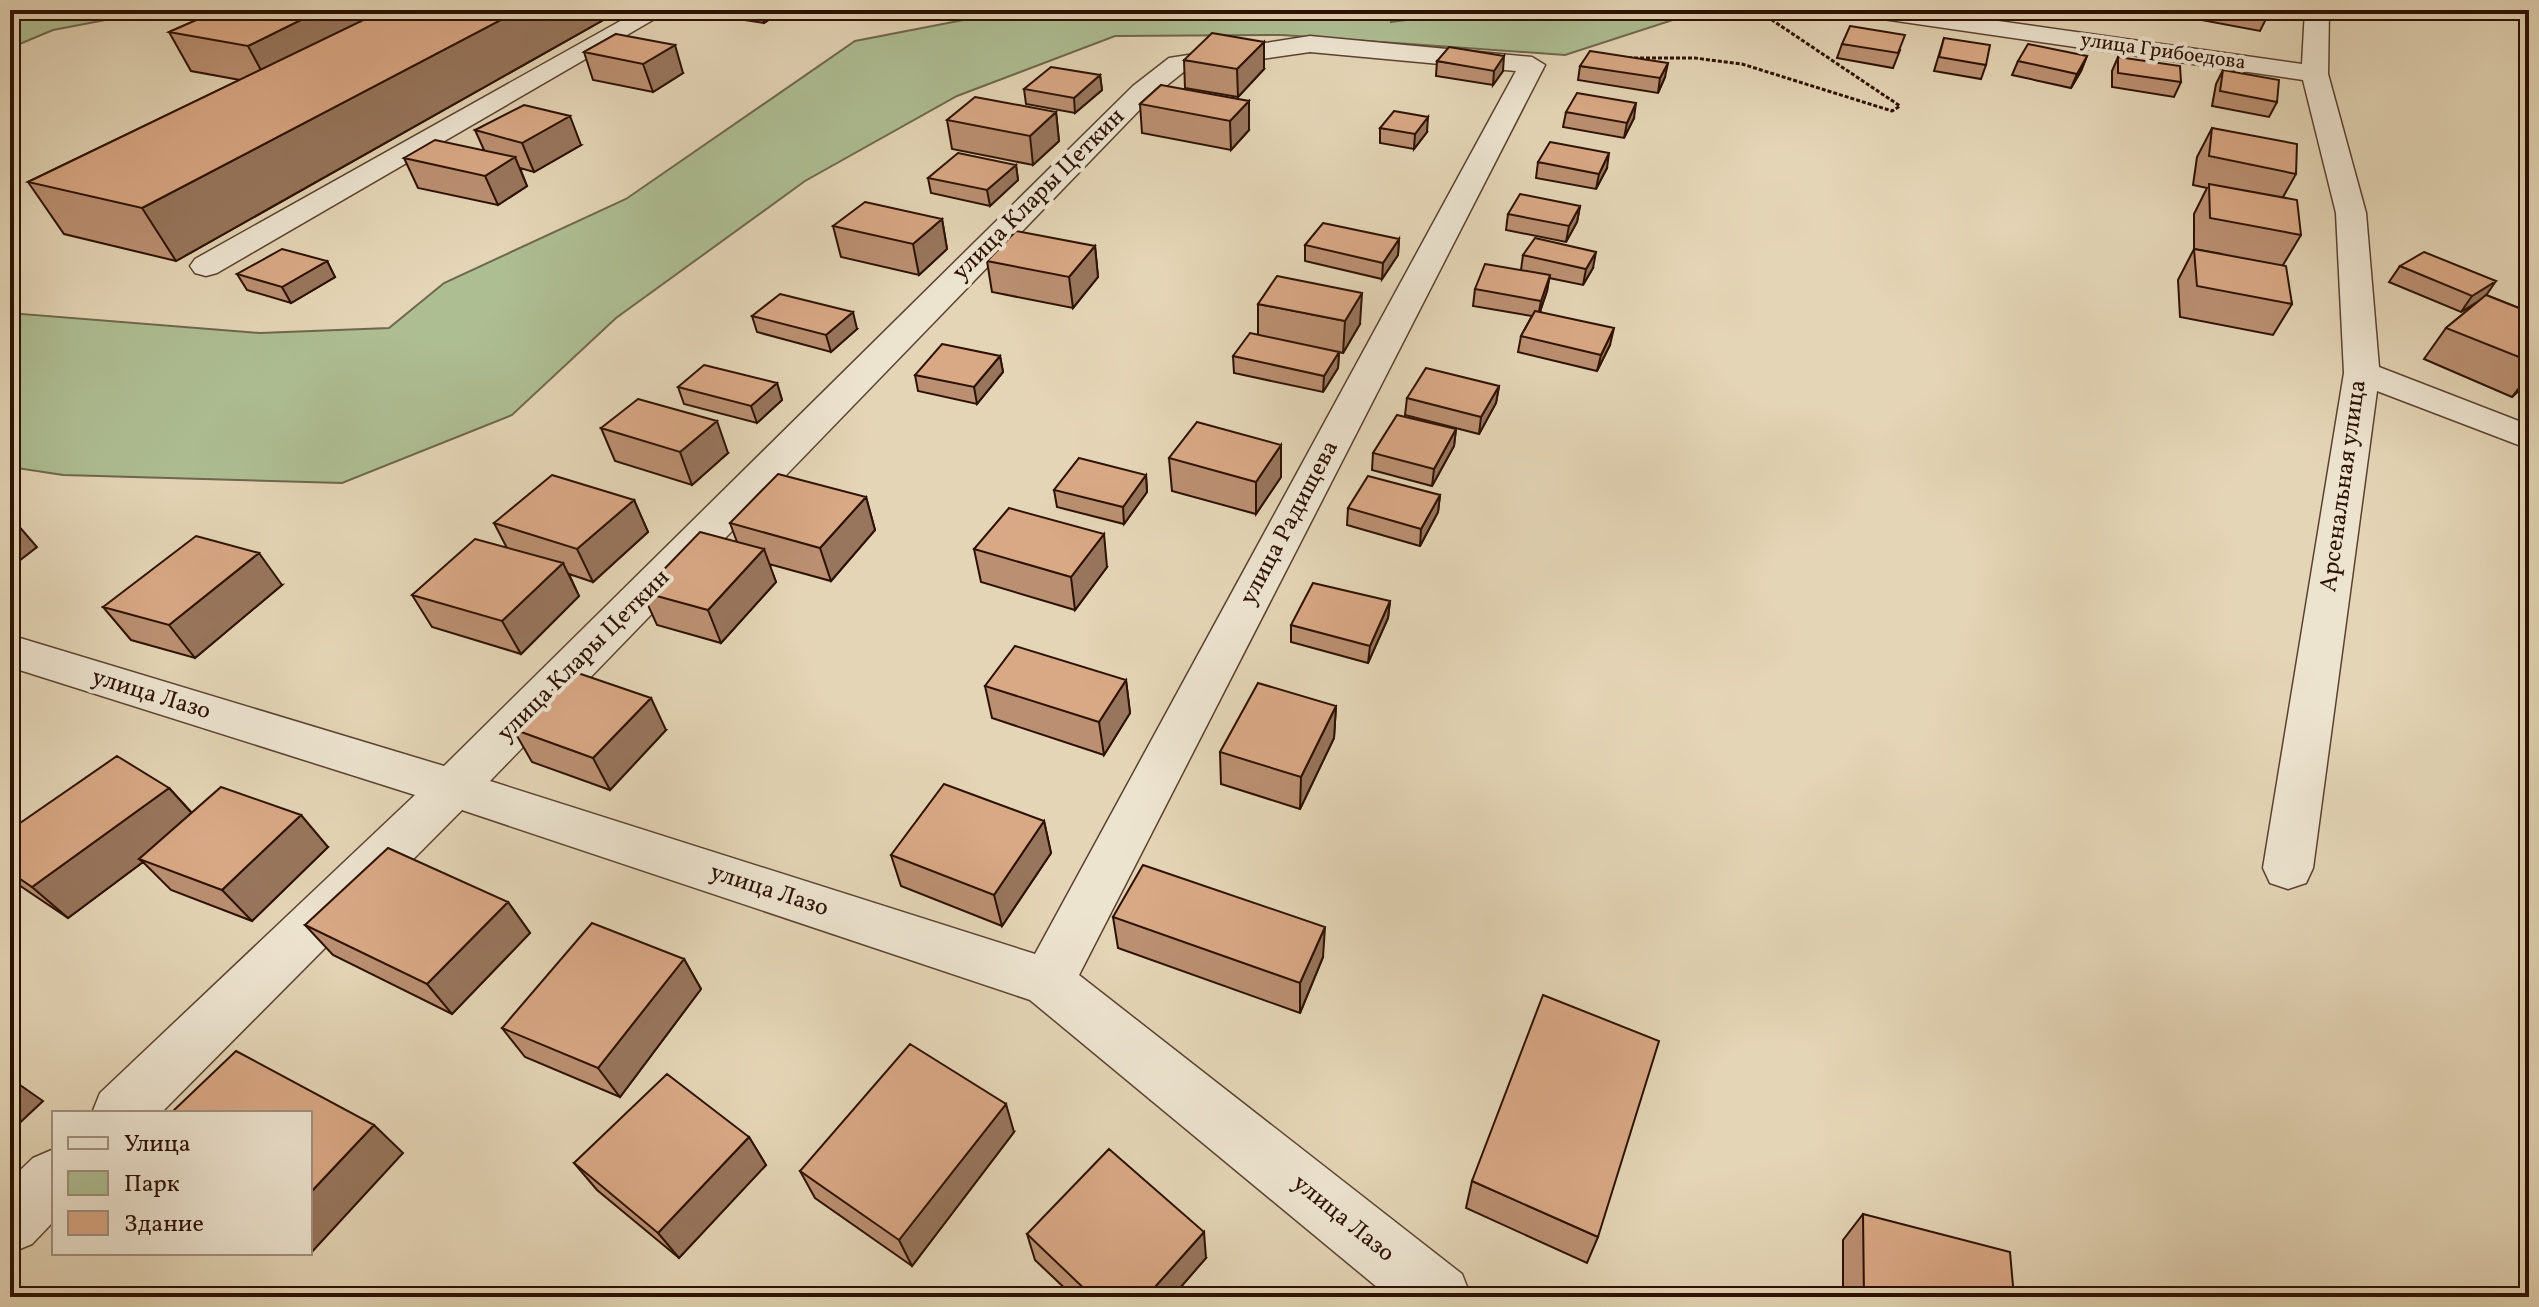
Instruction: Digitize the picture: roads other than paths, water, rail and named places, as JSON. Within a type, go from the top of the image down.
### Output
[{"type":"street","points":[[206,266],[658,10]]},
{"type":"street","name":"улица Грибоедова","points":[[1869,10],[2315,74]]},
{"type":"street","name":"Арсенальная улица","points":[[2288,868],[2362,373],[2351,213],[2315,74],[2317,10]]},
{"type":"street","name":"улица Клары Цеткин","points":[[123,1111],[453,788],[1142,92],[1178,63],[1310,44],[1532,65]]},
{"type":"street","name":"улица Радищева","points":[[1048,982],[1532,65]]},
{"type":"street","points":[[2362,373],[2529,438]]},
{"type":"street","name":"улица Лазо","points":[[10,651],[453,788],[1048,982],[1439,1297]]},
{"type":"street","points":[[10,1222],[52,1181]]}]
